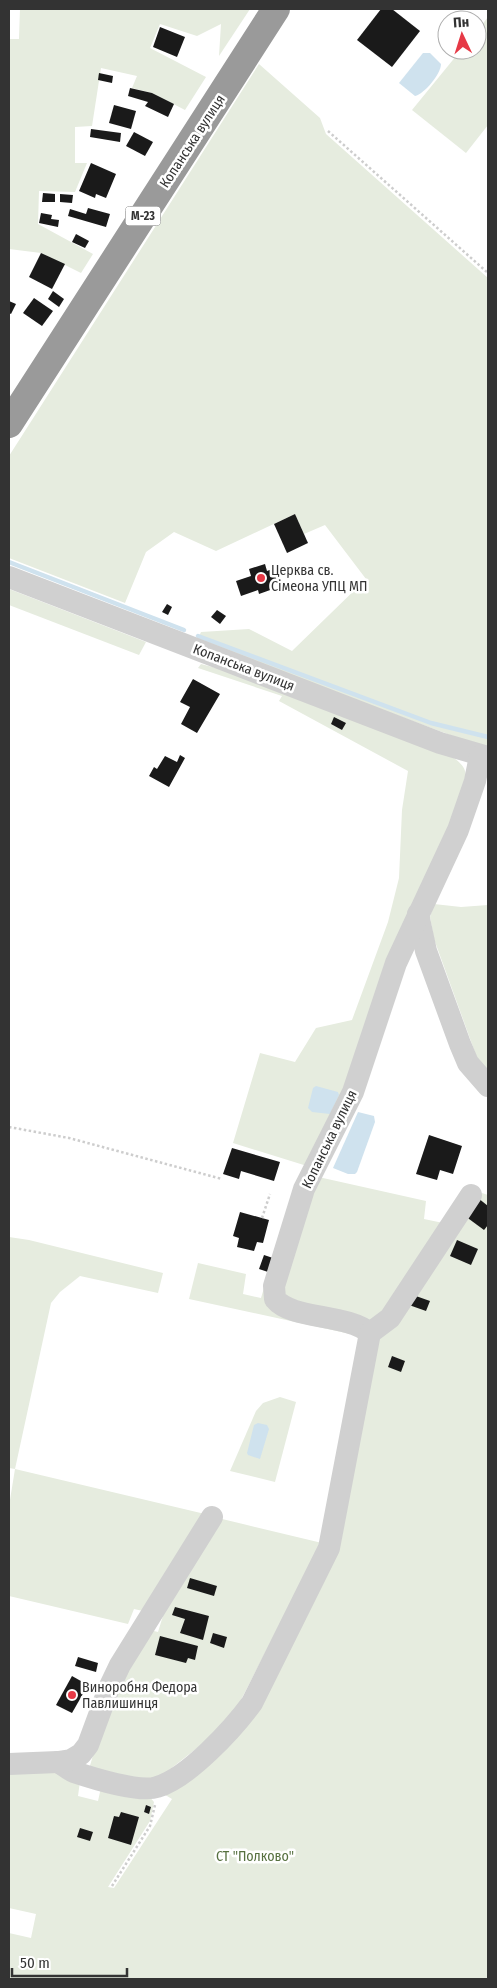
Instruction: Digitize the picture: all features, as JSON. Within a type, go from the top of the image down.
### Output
[{"type":"highway","name":"Копанська вулиця","points":[[9,424],[276,9]]},
{"type":"street","name":"Копанська вулиця","points":[[9,577],[440,744],[484,757],[458,830],[394,969],[353,1092],[304,1189],[274,1286],[275,1300],[284,1307],[350,1323],[370,1333]]},
{"type":"street","points":[[418,914],[426,951],[460,1044],[468,1063],[488,1086]]},
{"type":"street","points":[[58,1762],[73,1772],[132,1787],[151,1788],[181,1775],[240,1720],[252,1704],[329,1548],[370,1333],[390,1318],[471,1195]]},
{"type":"street","points":[[9,1764],[58,1762],[70,1760],[81,1754],[88,1745],[109,1688],[120,1666],[212,1517]]},
{"type":"path","points":[[328,131],[488,273]]},
{"type":"path","points":[[9,1127],[69,1138],[222,1179]]},
{"type":"path","points":[[262,1218],[270,1194]]},
{"type":"path","points":[[112,1886],[152,1821],[156,1802],[151,1788]]},
{"type":"green space","points":[[20,9],[250,9],[219,56],[221,24],[197,36],[160,24],[150,48],[206,77],[185,110],[152,93],[132,88],[137,76],[101,68],[92,126],[75,127],[75,163],[87,163],[75,192],[39,191],[38,224],[93,254],[81,273],[41,253],[9,249],[9,39],[19,39]]},
{"type":"green space","points":[[488,17],[488,125],[466,153],[412,110],[453,60],[487,60]]},
{"type":"green space","points":[[259,64],[320,118],[326,134],[488,278],[488,749],[197,641],[201,632],[249,629],[292,651],[366,579],[325,525],[304,534],[295,514],[216,551],[174,532],[146,552],[125,603],[9,558],[9,456]]},
{"type":"green space","points":[[9,589],[146,642],[139,655],[9,605]]},
{"type":"green space","points":[[201,664],[231,672],[451,756],[462,765],[466,776],[465,786],[353,1075],[307,1166],[233,1143],[260,1053],[295,1062],[316,1028],[352,1020],[388,922],[399,878],[402,810],[408,771],[279,701],[282,696],[198,668]]},
{"type":"green space","points":[[434,904],[461,907],[488,905],[488,1076],[481,1069],[434,939],[430,917]]},
{"type":"green space","points":[[314,1176],[426,1201],[424,1219],[448,1224],[385,1311],[370,1322],[290,1305],[279,1290]]},
{"type":"green space","name":"СТ \"Полково\"","points":[[482,1193],[488,1195],[488,1979],[9,1979],[9,1933],[31,1938],[36,1914],[9,1908],[9,1772],[49,1770],[80,1781],[78,1796],[98,1801],[102,1783],[148,1795],[154,1802],[150,1821],[108,1887],[114,1888],[172,1799],[162,1793],[207,1761],[332,1555],[372,1338]]},
{"type":"green space","points":[[9,1237],[29,1240],[163,1273],[158,1293],[80,1276],[60,1292],[51,1303],[15,1469],[9,1468]]},
{"type":"green space","points":[[198,1263],[246,1274],[243,1294],[261,1298],[266,1281],[270,1296],[277,1308],[352,1327],[358,1329],[365,1336],[329,1513],[359,1338],[355,1335],[189,1299]]},
{"type":"green space","points":[[280,1397],[296,1402],[275,1482],[230,1471],[256,1411],[263,1403]]},
{"type":"green space","points":[[15,1469],[205,1514],[143,1611],[134,1609],[128,1624],[9,1596],[9,1506]]},
{"type":"green space","points":[[218,1518],[322,1543],[229,1723],[155,1781],[89,1769],[104,1718],[150,1630],[158,1632],[166,1606]]},
{"type":"water","points":[[423,53],[430,53],[441,64],[438,73],[427,88],[415,96],[399,83]]},
{"type":"water","points":[[316,1086],[338,1092],[339,1095],[330,1114],[312,1112],[308,1108],[313,1088]]},
{"type":"water","points":[[358,1112],[374,1116],[375,1122],[357,1172],[355,1174],[348,1174],[333,1168]]},
{"type":"water","points":[[258,1423],[267,1425],[269,1429],[260,1459],[247,1453],[254,1425]]},
{"type":"building","points":[[381,9],[392,9],[420,31],[392,67],[357,40]]},
{"type":"building","points":[[160,27],[185,37],[177,57],[153,47]]},
{"type":"building","points":[[99,73],[113,76],[112,83],[98,80]]},
{"type":"building","points":[[130,88],[152,93],[174,104],[168,117],[145,106],[148,102],[128,96]]},
{"type":"building","points":[[114,105],[136,111],[131,129],[109,123]]},
{"type":"building","points":[[91,129],[121,133],[120,142],[90,137]]},
{"type":"building","points":[[134,132],[153,142],[145,156],[126,146]]},
{"type":"building","points":[[91,163],[116,174],[106,198],[96,194],[95,198],[79,191]]},
{"type":"building","points":[[43,193],[55,194],[55,202],[42,202]]},
{"type":"building","points":[[60,194],[73,195],[72,203],[60,202]]},
{"type":"building","points":[[88,208],[110,214],[106,227],[68,216],[70,209],[86,214]]},
{"type":"building","points":[[41,213],[52,215],[51,219],[59,220],[58,227],[39,223]]},
{"type":"building","points":[[76,234],[89,241],[85,248],[72,242]]},
{"type":"building","points":[[41,253],[65,264],[52,289],[29,277]]},
{"type":"building","points":[[53,291],[64,299],[59,307],[48,299]]},
{"type":"building","points":[[34,298],[53,311],[42,326],[23,313]]},
{"type":"building","points":[[9,301],[16,304],[11,314],[9,313]]},
{"type":"building","points":[[295,514],[308,543],[287,553],[274,524]]},
{"type":"building","name":"Церква св. Сімеона УПЦ МП","points":[[265,564],[267,571],[275,568],[280,582],[272,585],[273,589],[259,594],[258,590],[241,596],[236,581],[251,576],[249,569]]},
{"type":"building","points":[[167,604],[172,607],[168,615],[162,612]]},
{"type":"building","points":[[217,610],[226,616],[220,624],[211,617]]},
{"type":"building","points":[[193,679],[220,694],[197,733],[181,724],[190,707],[180,702]]},
{"type":"building","points":[[334,717],[346,723],[342,730],[331,724]]},
{"type":"building","points":[[180,755],[185,758],[169,787],[149,776],[154,767],[157,769],[165,756],[177,762]]},
{"type":"building","points":[[429,1135],[462,1146],[453,1174],[440,1170],[437,1180],[416,1174]]},
{"type":"building","points":[[232,1148],[280,1162],[274,1181],[241,1171],[239,1179],[223,1174]]},
{"type":"building","points":[[478,1198],[488,1206],[488,1225],[484,1230],[465,1216]]},
{"type":"building","points":[[240,1212],[269,1220],[263,1243],[257,1242],[254,1251],[237,1247],[239,1238],[233,1236]]},
{"type":"building","points":[[457,1240],[478,1249],[471,1265],[450,1256]]},
{"type":"building","points":[[264,1255],[273,1258],[268,1272],[259,1269]]},
{"type":"building","points":[[413,1295],[430,1301],[426,1311],[409,1305]]},
{"type":"building","points":[[392,1356],[405,1361],[401,1372],[388,1367]]},
{"type":"building","points":[[190,1578],[217,1586],[214,1596],[187,1588]]},
{"type":"building","points":[[175,1607],[209,1616],[203,1640],[180,1633],[185,1619],[172,1615]]},
{"type":"building","points":[[213,1633],[227,1637],[224,1648],[210,1643]]},
{"type":"building","points":[[160,1636],[198,1646],[195,1660],[188,1658],[186,1663],[155,1655]]},
{"type":"building","points":[[78,1657],[98,1663],[96,1672],[75,1666]]},
{"type":"building","name":"Виноробня Федора Павлишинця","points":[[72,1676],[88,1685],[72,1713],[56,1705]]},
{"type":"building","points":[[146,1805],[151,1807],[149,1814],[144,1812]]},
{"type":"building","points":[[121,1812],[139,1817],[131,1845],[108,1838],[114,1816],[119,1817]]},
{"type":"building","points":[[80,1828],[93,1832],[90,1841],[77,1837]]},
{"type":"waterway","points":[[9,562],[184,630]]},
{"type":"waterway","points":[[198,636],[431,723],[488,737]]},
{"type":"place","name":"Церква св. Сімеона УПЦ МП","points":[[261,578]]},
{"type":"place","name":"Виноробня Федора Павлишинця","points":[[72,1695]]}]
